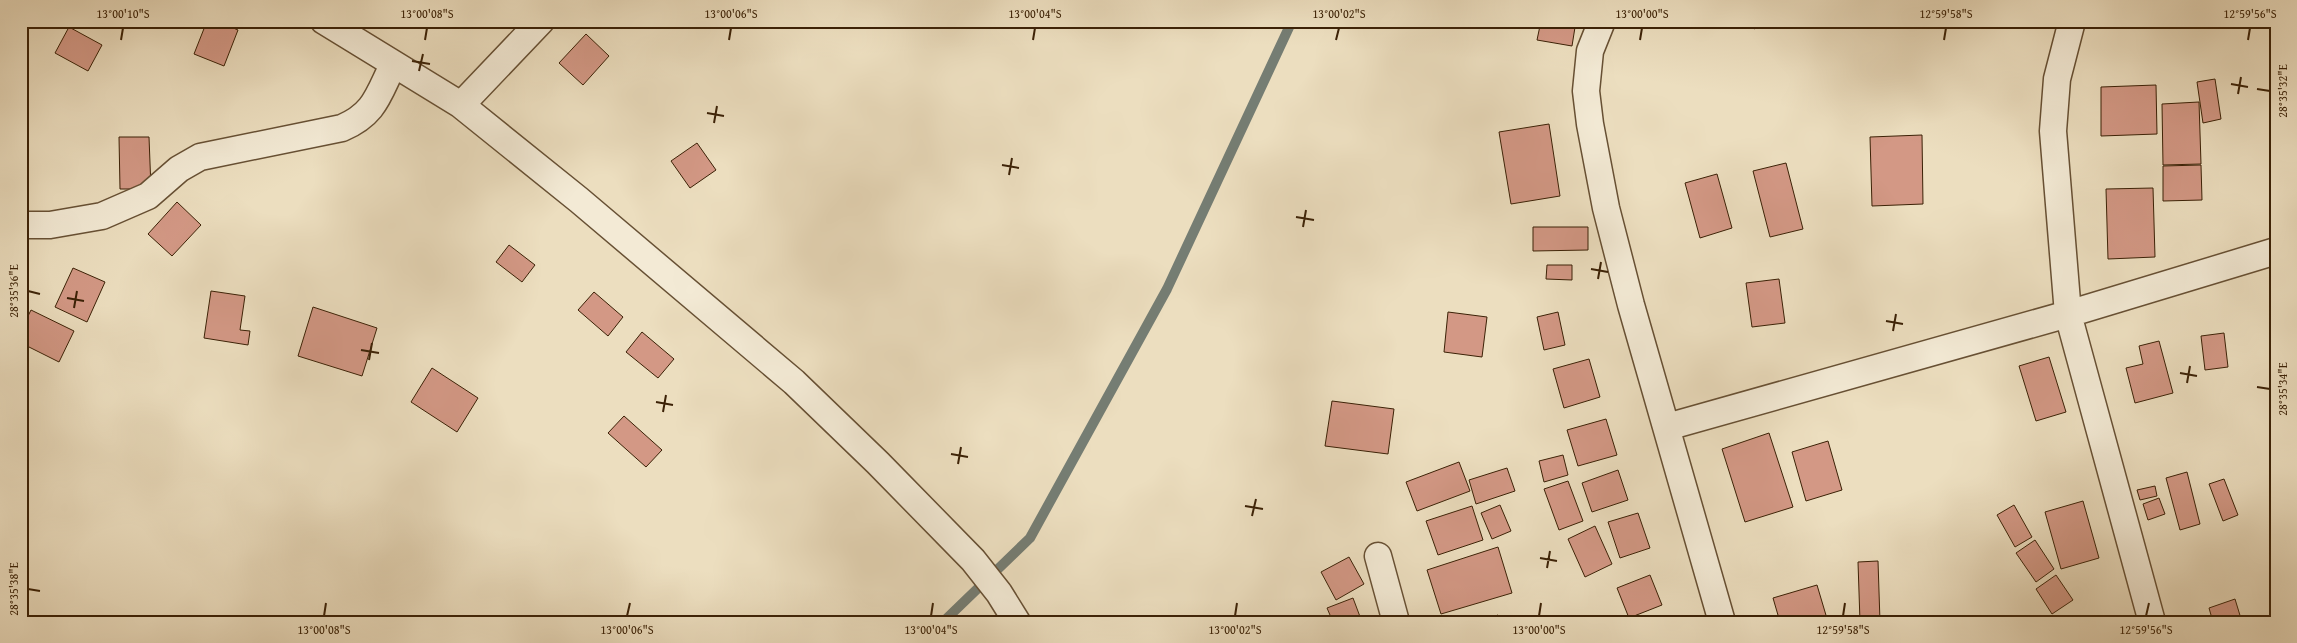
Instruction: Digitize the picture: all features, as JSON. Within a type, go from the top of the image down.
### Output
[{"type":"street","points":[[324,21],[461,105],[579,200],[794,382],[878,463],[973,560],[999,593],[1017,622]]},
{"type":"street","points":[[461,105],[541,21]]},
{"type":"street","points":[[1602,21],[1590,51],[1586,91],[1590,124],[1606,208],[1631,305],[1722,622]]},
{"type":"street","points":[[2072,21],[2057,79],[2054,131],[2068,314],[2152,622]]},
{"type":"street","points":[[21,224],[50,225],[102,216],[148,196],[179,169],[200,157],[342,128],[359,121],[373,106],[393,65]]},
{"type":"street","points":[[1666,427],[2068,314],[2276,250]]},
{"type":"street","points":[[1378,556],[1396,622]]},
{"type":"building","points":[[207,21],[217,21],[238,30],[224,66],[194,54]]},
{"type":"building","points":[[1541,21],[1576,21],[1572,46],[1537,40]]},
{"type":"building","points":[[1742,21],[1760,21],[1755,29]]},
{"type":"building","points":[[69,27],[102,45],[88,71],[55,53]]},
{"type":"building","points":[[586,34],[609,56],[583,85],[559,63]]},
{"type":"building","points":[[2215,79],[2221,119],[2203,123],[2197,82]]},
{"type":"building","points":[[2156,85],[2157,134],[2101,136],[2101,87]]},
{"type":"building","points":[[2199,102],[2201,164],[2163,165],[2162,104]]},
{"type":"building","points":[[1549,124],[1560,196],[1511,204],[1499,132]]},
{"type":"building","points":[[1922,135],[1923,204],[1872,206],[1870,137]]},
{"type":"building","points":[[119,137],[149,137],[151,189],[120,189]]},
{"type":"building","points":[[697,143],[716,170],[690,188],[671,161]]},
{"type":"building","points":[[1786,163],[1803,229],[1770,237],[1753,171]]},
{"type":"building","points":[[2201,165],[2202,200],[2163,201],[2163,166]]},
{"type":"building","points":[[1717,174],[1732,228],[1700,238],[1685,183]]},
{"type":"building","points":[[2153,188],[2155,257],[2108,259],[2106,189]]},
{"type":"building","points":[[177,202],[201,225],[172,256],[148,234]]},
{"type":"building","points":[[1533,227],[1588,227],[1588,250],[1533,251]]},
{"type":"building","points":[[509,245],[535,265],[522,282],[496,262]]},
{"type":"building","points":[[1547,265],[1572,265],[1572,280],[1546,279]]},
{"type":"building","points":[[73,268],[105,282],[87,322],[55,307]]},
{"type":"building","points":[[1779,279],[1785,323],[1752,327],[1746,283]]},
{"type":"building","points":[[211,291],[245,296],[240,330],[250,331],[248,345],[204,338]]},
{"type":"building","points":[[594,292],[623,317],[608,336],[578,310]]},
{"type":"building","points":[[313,307],[377,328],[362,376],[298,356]]},
{"type":"building","points":[[31,310],[74,331],[59,362],[21,343],[21,330]]},
{"type":"building","points":[[1448,312],[1487,317],[1482,357],[1444,352]]},
{"type":"building","points":[[1558,312],[1565,345],[1544,350],[1537,317]]},
{"type":"building","points":[[642,332],[674,359],[658,378],[626,352]]},
{"type":"building","points":[[2224,333],[2228,367],[2205,370],[2201,336]]},
{"type":"building","points":[[2159,341],[2173,393],[2135,403],[2126,368],[2143,364],[2139,346]]},
{"type":"building","points":[[2049,357],[2066,412],[2036,421],[2019,366]]},
{"type":"building","points":[[1589,359],[1600,397],[1564,408],[1553,369]]},
{"type":"building","points":[[432,368],[478,398],[457,432],[411,402]]},
{"type":"building","points":[[1332,401],[1394,409],[1388,454],[1325,446]]},
{"type":"building","points":[[624,416],[662,450],[646,467],[608,433]]},
{"type":"building","points":[[1606,419],[1617,455],[1578,466],[1567,430]]},
{"type":"building","points":[[1769,433],[1793,507],[1745,522],[1722,449]]},
{"type":"building","points":[[1828,441],[1842,490],[1806,501],[1792,452]]},
{"type":"building","points":[[1563,455],[1568,475],[1544,482],[1539,461]]},
{"type":"building","points":[[1459,462],[1470,491],[1417,511],[1406,482]]},
{"type":"building","points":[[1507,468],[1515,491],[1476,504],[1469,480]]},
{"type":"building","points":[[1618,470],[1628,500],[1592,512],[1582,483]]},
{"type":"building","points":[[2187,472],[2200,524],[2180,530],[2166,478]]},
{"type":"building","points":[[2224,479],[2238,515],[2223,521],[2209,484]]},
{"type":"building","points":[[1568,481],[1583,521],[1559,530],[1544,489]]},
{"type":"building","points":[[2155,486],[2157,496],[2140,500],[2137,490]]},
{"type":"building","points":[[2159,498],[2165,514],[2148,520],[2143,504]]},
{"type":"building","points":[[2083,501],[2099,558],[2061,569],[2045,512]]},
{"type":"building","points":[[1500,505],[1511,531],[1492,539],[1481,513]]},
{"type":"building","points":[[2014,505],[2032,537],[2015,547],[1997,515]]},
{"type":"building","points":[[1472,506],[1483,540],[1438,555],[1426,521]]},
{"type":"building","points":[[1638,513],[1650,548],[1620,558],[1608,522]]},
{"type":"building","points":[[1595,526],[1612,564],[1585,577],[1568,539]]},
{"type":"building","points":[[2035,540],[2054,569],[2036,582],[2016,553]]},
{"type":"building","points":[[1498,547],[1512,593],[1441,614],[1427,570]]},
{"type":"building","points":[[1349,557],[1364,584],[1336,600],[1321,572]]},
{"type":"building","points":[[1878,561],[1880,622],[1860,622],[1858,562]]},
{"type":"building","points":[[1650,575],[1662,605],[1629,618],[1617,588]]},
{"type":"building","points":[[2056,575],[2073,600],[2052,614],[2036,589]]},
{"type":"building","points":[[1817,585],[1828,622],[1780,622],[1773,598]]},
{"type":"building","points":[[1353,598],[1362,622],[1333,622],[1327,608]]},
{"type":"building","points":[[2235,599],[2242,622],[2213,622],[2209,608]]},
{"type":"building","points":[[1498,615],[1501,622],[1477,622]]},
{"type":"waterway","points":[[943,622],[1030,538],[1167,289],[1292,21]]}]
